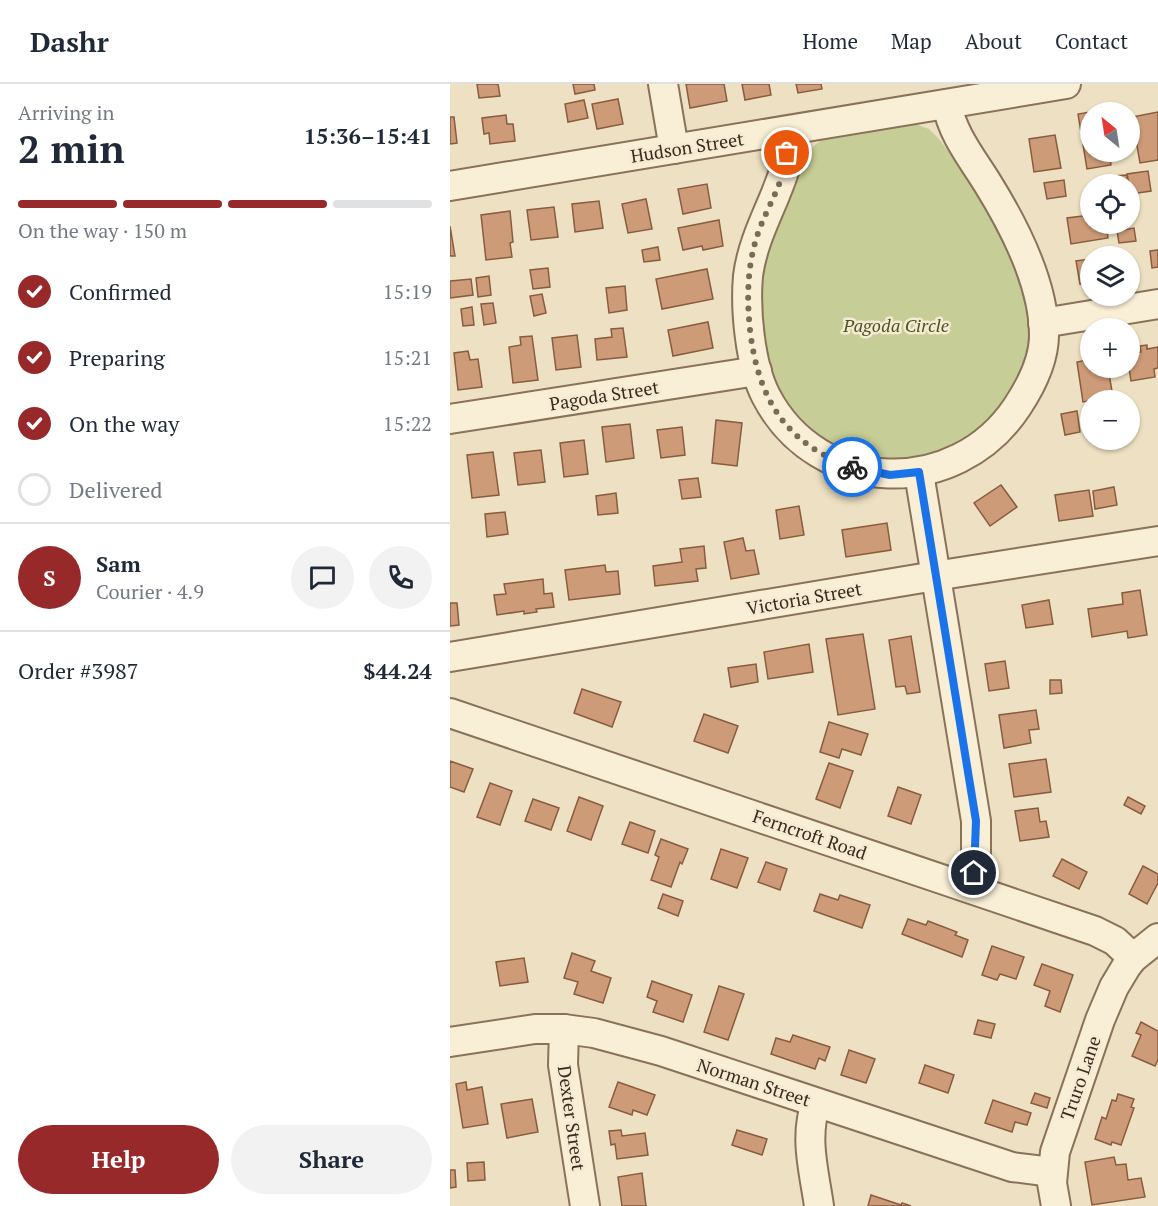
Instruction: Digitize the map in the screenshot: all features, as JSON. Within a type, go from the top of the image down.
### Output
[{"type":"street","points":[[663,84],[674,149]]},
{"type":"street","name":"Hudson Street","points":[[450,186],[1066,84]]},
{"type":"street","points":[[784,131],[786,165],[755,243],[748,275],[748,312],[757,370],[765,394],[779,417],[820,453],[875,473],[890,475],[919,472],[962,458],[990,439],[1002,427],[1023,398],[1038,365],[1042,349],[1043,323],[1035,287],[1017,238],[999,203],[957,135],[947,104]]},
{"type":"street","points":[[1043,323],[1158,304]]},
{"type":"street","name":"Pagoda Street","points":[[450,419],[757,370]]},
{"type":"street","points":[[919,472],[976,821],[976,860],[970,888]]},
{"type":"street","name":"Victoria Street","points":[[450,657],[1158,541]]},
{"type":"street","name":"Ferncroft Road","points":[[450,713],[1095,931],[1115,941],[1134,958]]},
{"type":"street","points":[[1134,958],[1158,938]]},
{"type":"street","name":"Truro Lane","points":[[1056,1206],[1052,1172],[1055,1152],[1100,1020],[1119,976],[1134,958]]},
{"type":"street","name":"Norman Street","points":[[450,1042],[519,1031],[564,1029],[594,1033],[661,1051],[1012,1167],[1052,1172]]},
{"type":"street","name":"Dexter Street","points":[[564,1029],[565,1077],[585,1206]]},
{"type":"street","points":[[816,1102],[809,1133],[819,1206]]},
{"type":"green space","name":"Pagoda Circle","points":[[912,123],[929,129],[954,158],[987,208],[1002,236],[1025,293],[1030,321],[1030,347],[1022,372],[1008,394],[989,419],[969,438],[933,455],[907,460],[881,459],[855,454],[831,443],[809,429],[791,410],[775,383],[770,368],[761,317],[760,275],[763,254],[798,168],[815,145],[831,136]]},
{"type":"building","points":[[477,84],[498,84],[500,96],[479,98]]},
{"type":"building","points":[[573,84],[594,84],[595,90],[575,94]]},
{"type":"building","points":[[686,84],[724,84],[727,101],[690,108]]},
{"type":"building","points":[[742,84],[769,84],[771,95],[745,100]]},
{"type":"building","points":[[796,84],[821,84],[822,89],[798,93]]},
{"type":"building","points":[[618,99],[623,124],[597,129],[592,104]]},
{"type":"building","points":[[584,100],[588,118],[568,122],[565,104]]},
{"type":"building","points":[[1158,112],[1158,160],[1140,163],[1140,115]]},
{"type":"building","points":[[506,115],[507,124],[513,124],[515,141],[490,144],[489,133],[484,134],[482,118]]},
{"type":"building","points":[[450,117],[454,117],[457,143],[450,144]]},
{"type":"building","points":[[1055,135],[1061,168],[1034,172],[1029,139]]},
{"type":"building","points":[[1086,162],[1111,162],[1111,165],[1087,169]]},
{"type":"building","points":[[1148,171],[1151,191],[1140,193],[1140,174],[1127,174]]},
{"type":"building","points":[[1064,180],[1066,196],[1047,199],[1044,183]]},
{"type":"building","points":[[707,184],[711,208],[683,214],[678,189]]},
{"type":"building","points":[[646,199],[652,229],[628,233],[622,204]]},
{"type":"building","points":[[599,201],[603,228],[575,232],[572,204]]},
{"type":"building","points":[[554,207],[558,237],[531,240],[527,210]]},
{"type":"building","points":[[510,211],[512,257],[486,260],[481,215]]},
{"type":"building","points":[[1080,216],[1080,234],[1107,234],[1108,238],[1071,244],[1067,218]]},
{"type":"building","points":[[719,220],[723,246],[703,250],[702,246],[683,250],[678,228]]},
{"type":"building","points":[[450,226],[455,256],[450,256]]},
{"type":"building","points":[[1118,234],[1135,234],[1136,241],[1119,243]]},
{"type":"building","points":[[658,247],[660,260],[644,262],[642,250]]},
{"type":"building","points":[[1158,250],[1158,267],[1152,268],[1150,251]]},
{"type":"building","points":[[1080,260],[1080,284],[1076,261]]},
{"type":"building","points":[[548,268],[550,287],[533,289],[530,270]]},
{"type":"building","points":[[707,269],[713,299],[662,309],[656,279]]},
{"type":"building","points":[[489,276],[491,295],[478,297],[476,278]]},
{"type":"building","points":[[471,279],[473,295],[450,298],[450,281]]},
{"type":"building","points":[[625,286],[627,310],[609,313],[606,288]]},
{"type":"building","points":[[542,294],[546,313],[534,316],[530,296]]},
{"type":"building","points":[[493,303],[496,323],[484,325],[481,304]]},
{"type":"building","points":[[472,307],[474,325],[463,326],[461,309]]},
{"type":"building","points":[[708,322],[713,348],[673,356],[668,330]]},
{"type":"building","points":[[623,328],[627,357],[597,360],[595,339],[612,337],[611,329]]},
{"type":"building","points":[[577,335],[581,367],[556,370],[552,338]]},
{"type":"building","points":[[532,336],[538,380],[513,383],[509,347],[521,345],[520,337]]},
{"type":"building","points":[[1147,345],[1147,349],[1158,347],[1158,368],[1154,369],[1155,377],[1131,381],[1131,378],[1140,378],[1140,346]]},
{"type":"building","points":[[468,351],[470,360],[478,359],[482,387],[458,390],[454,353]]},
{"type":"building","points":[[1080,361],[1080,378],[1110,378],[1112,390],[1081,390],[1077,362]]},
{"type":"building","points":[[1077,411],[1080,432],[1065,435],[1061,414]]},
{"type":"building","points":[[716,420],[742,423],[737,466],[712,463]]},
{"type":"building","points":[[630,424],[634,458],[606,462],[602,427]]},
{"type":"building","points":[[682,427],[685,455],[661,458],[657,430]]},
{"type":"building","points":[[584,440],[588,474],[564,477],[560,443]]},
{"type":"building","points":[[541,450],[545,482],[518,485],[514,453]]},
{"type":"building","points":[[493,452],[499,495],[472,498],[467,455]]},
{"type":"building","points":[[698,478],[701,497],[682,499],[679,480]]},
{"type":"building","points":[[1001,485],[1017,507],[990,526],[974,503]]},
{"type":"building","points":[[1114,487],[1117,505],[1095,509],[1093,491]]},
{"type":"building","points":[[1089,490],[1093,516],[1059,521],[1055,495]]},
{"type":"building","points":[[616,493],[618,513],[598,515],[596,496]]},
{"type":"building","points":[[799,506],[804,535],[780,539],[776,510]]},
{"type":"building","points":[[505,512],[508,534],[487,537],[485,514]]},
{"type":"building","points":[[887,523],[891,550],[846,557],[842,530]]},
{"type":"building","points":[[743,538],[746,551],[754,550],[759,574],[731,579],[724,542]]},
{"type":"building","points":[[704,546],[706,568],[696,569],[698,581],[655,586],[653,566],[682,562],[680,549]]},
{"type":"building","points":[[605,565],[606,572],[618,571],[620,594],[569,600],[565,570]]},
{"type":"building","points":[[543,579],[544,594],[552,593],[554,607],[536,609],[537,612],[524,614],[524,611],[497,615],[494,595],[506,594],[504,584]]},
{"type":"building","points":[[1140,590],[1147,635],[1128,638],[1127,631],[1092,637],[1088,609],[1123,604],[1122,593]]},
{"type":"building","points":[[1049,600],[1053,624],[1026,628],[1022,605]]},
{"type":"building","points":[[450,603],[457,603],[459,625],[450,626]]},
{"type":"building","points":[[863,634],[875,709],[838,715],[826,639]]},
{"type":"building","points":[[911,636],[920,692],[907,694],[905,686],[896,687],[889,640]]},
{"type":"building","points":[[809,644],[813,672],[768,679],[764,652]]},
{"type":"building","points":[[1005,661],[1009,688],[989,691],[985,664]]},
{"type":"building","points":[[756,664],[758,682],[731,687],[728,668]]},
{"type":"building","points":[[1050,680],[1061,680],[1062,693],[1050,694]]},
{"type":"building","points":[[582,689],[621,702],[612,727],[574,713]]},
{"type":"building","points":[[1036,710],[1039,729],[1029,730],[1031,743],[1004,748],[999,715]]},
{"type":"building","points":[[704,714],[738,726],[728,753],[694,741]]},
{"type":"building","points":[[829,722],[868,734],[861,755],[842,749],[839,758],[820,752]]},
{"type":"building","points":[[1046,759],[1051,792],[1014,797],[1009,764]]},
{"type":"building","points":[[450,761],[473,769],[464,792],[450,787]]},
{"type":"building","points":[[829,763],[853,771],[840,808],[816,799]]},
{"type":"building","points":[[490,783],[512,791],[500,825],[477,817]]},
{"type":"building","points":[[898,787],[921,795],[911,824],[888,816]]},
{"type":"building","points":[[579,797],[603,806],[591,840],[567,831]]},
{"type":"building","points":[[1128,797],[1145,806],[1141,814],[1124,805]]},
{"type":"building","points":[[533,799],[559,808],[551,830],[525,821]]},
{"type":"building","points":[[1038,808],[1040,822],[1046,821],[1049,837],[1020,841],[1015,811]]},
{"type":"building","points":[[630,822],[655,831],[648,853],[622,844]]},
{"type":"building","points":[[661,839],[688,849],[682,864],[680,862],[671,887],[651,880],[659,857],[655,855]]},
{"type":"building","points":[[721,849],[748,858],[737,888],[711,879]]},
{"type":"building","points":[[1062,859],[1087,872],[1079,889],[1053,876]]},
{"type":"building","points":[[766,862],[787,869],[780,890],[758,882]]},
{"type":"building","points":[[1143,866],[1158,874],[1158,883],[1147,904],[1129,894]]},
{"type":"building","points":[[663,894],[683,901],[678,916],[658,908]]},
{"type":"building","points":[[820,894],[838,900],[840,895],[870,905],[862,928],[814,911]]},
{"type":"building","points":[[908,919],[926,925],[928,921],[957,932],[955,935],[968,940],[962,957],[902,934]]},
{"type":"building","points":[[992,946],[1024,957],[1016,979],[1000,974],[997,980],[982,975]]},
{"type":"building","points":[[572,953],[595,961],[591,971],[611,978],[603,1003],[574,994],[578,982],[564,978]]},
{"type":"building","points":[[524,958],[528,982],[500,986],[496,962]]},
{"type":"building","points":[[1042,964],[1073,975],[1060,1012],[1045,1006],[1050,991],[1034,985]]},
{"type":"building","points":[[652,981],[692,995],[683,1022],[653,1012],[657,1001],[647,997]]},
{"type":"building","points":[[719,986],[744,994],[728,1040],[704,1032]]},
{"type":"building","points":[[978,1020],[995,1024],[991,1038],[974,1034]]},
{"type":"building","points":[[1141,1022],[1158,1031],[1158,1060],[1155,1066],[1132,1056],[1141,1035],[1136,1033]]},
{"type":"building","points":[[793,1035],[830,1047],[825,1061],[819,1058],[815,1069],[771,1054],[776,1038],[790,1042]]},
{"type":"building","points":[[849,1050],[875,1059],[866,1083],[841,1075]]},
{"type":"building","points":[[925,1065],[954,1075],[948,1093],[919,1083]]},
{"type":"building","points":[[466,1082],[467,1090],[482,1087],[488,1124],[463,1128],[456,1084]]},
{"type":"building","points":[[618,1082],[655,1095],[647,1115],[633,1110],[632,1115],[609,1107]]},
{"type":"building","points":[[1035,1093],[1050,1098],[1047,1108],[1031,1103]]},
{"type":"building","points":[[1118,1094],[1134,1099],[1131,1107],[1134,1108],[1121,1145],[1112,1142],[1111,1145],[1095,1139],[1102,1117],[1106,1119],[1112,1100],[1116,1101]]},
{"type":"building","points":[[532,1099],[538,1132],[507,1138],[501,1104]]},
{"type":"building","points":[[993,1100],[1031,1113],[1027,1125],[1015,1122],[1012,1132],[985,1123]]},
{"type":"building","points":[[621,1130],[622,1136],[645,1133],[648,1155],[617,1159],[615,1144],[611,1145],[609,1131]]},
{"type":"building","points":[[737,1130],[767,1139],[762,1155],[732,1145]]},
{"type":"building","points":[[1114,1157],[1116,1165],[1126,1164],[1128,1180],[1141,1178],[1145,1197],[1092,1205],[1085,1162]]},
{"type":"building","points":[[484,1162],[485,1180],[468,1181],[467,1163]]},
{"type":"building","points":[[450,1170],[455,1170],[456,1187],[450,1188]]},
{"type":"building","points":[[642,1173],[646,1206],[622,1206],[618,1177]]},
{"type":"building","points":[[871,1195],[901,1205],[902,1203],[911,1206],[868,1206]]},
{"type":"way so far","points":[[787,153],[782,178],[755,243],[748,275],[748,312],[753,352],[765,394],[779,417],[820,453],[852,467]]},
{"type":"route","points":[[852,467],[890,475],[919,472],[976,821],[974,873]]}]
